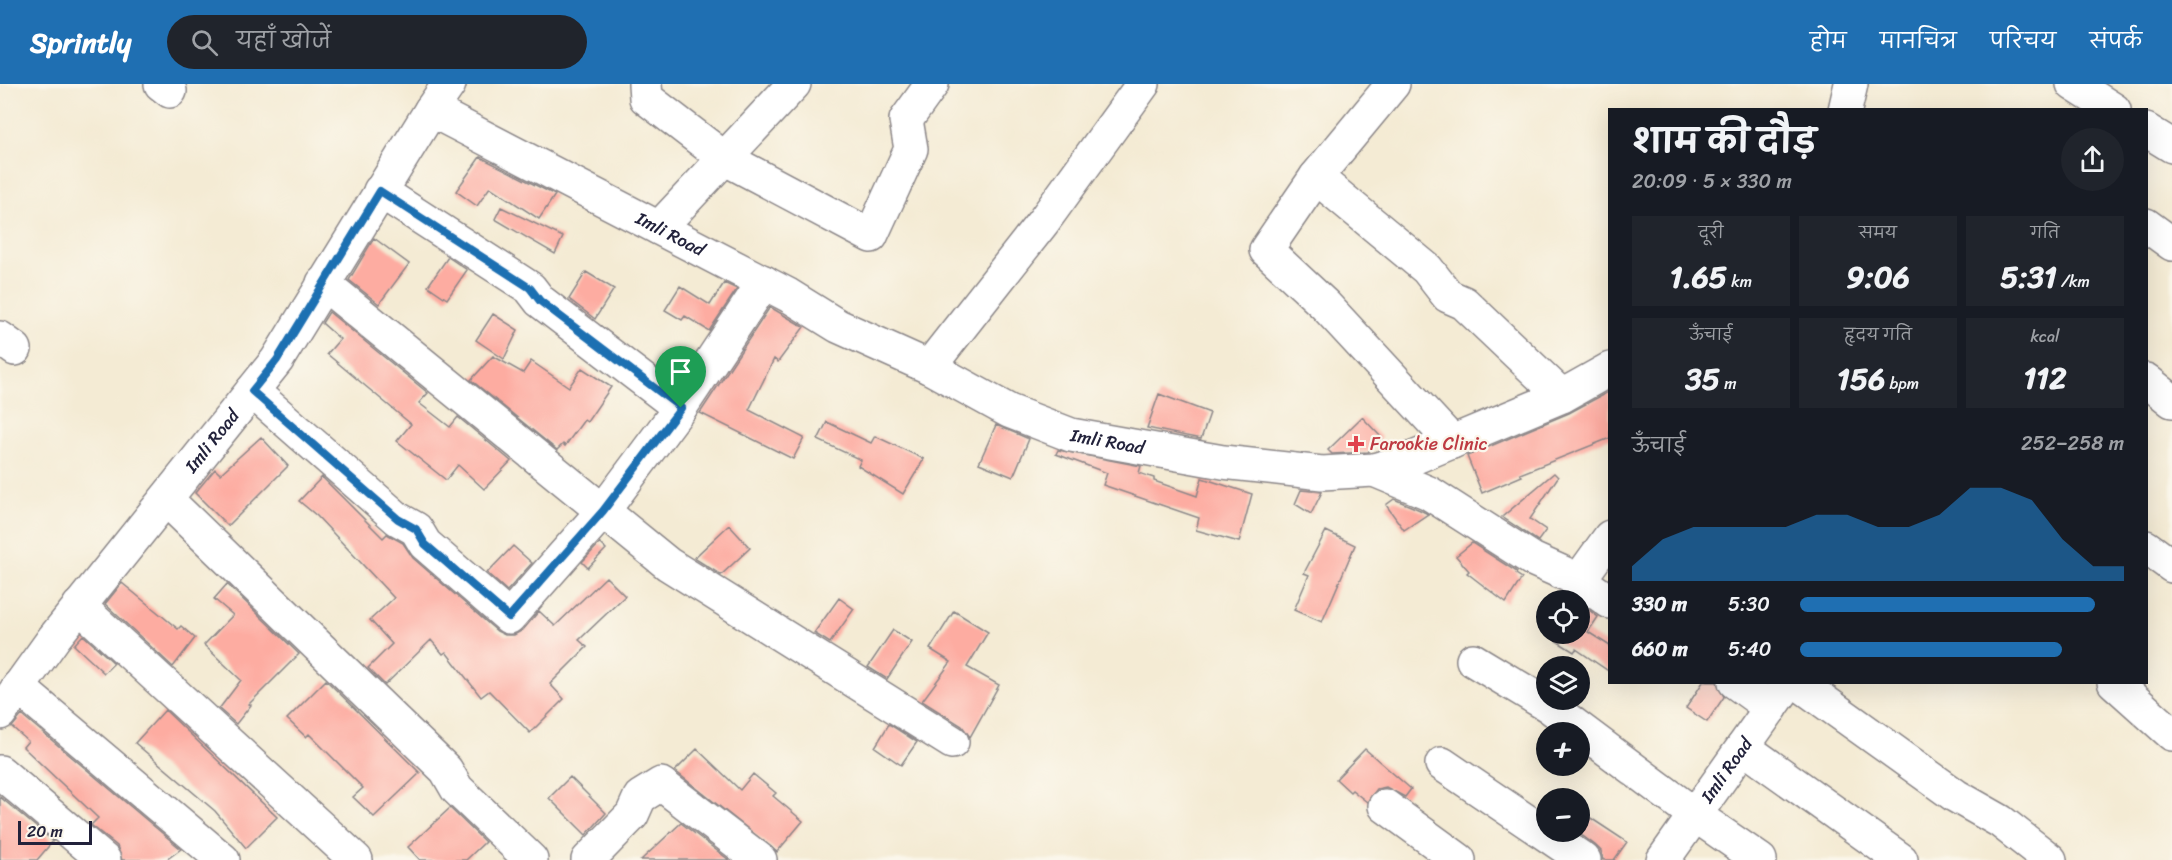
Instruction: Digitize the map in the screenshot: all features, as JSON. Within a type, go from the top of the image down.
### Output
[{"type":"street","points":[[645,84],[646,98],[724,158],[872,236],[910,149],[906,120],[932,84]]},
{"type":"street","points":[[659,228],[794,84]]},
{"type":"street","points":[[1845,108],[1851,84]]},
{"type":"street","points":[[2073,84],[2111,108]]},
{"type":"street","points":[[929,367],[1043,222],[1134,87]]},
{"type":"street","points":[[1381,89],[1266,250],[1325,305],[1452,442]]},
{"type":"street","name":"Imli Road","points":[[9,700],[79,606],[277,360],[440,97],[659,228],[764,282],[838,326],[929,367],[1009,411],[1071,435],[1222,462],[1322,473],[1374,470],[1411,459],[1562,396],[1608,370]]},
{"type":"street","points":[[1316,177],[1427,269],[1448,296],[1464,303],[1562,396]]},
{"type":"street","points":[[380,191],[530,288],[540,301],[681,408]]},
{"type":"street","points":[[2148,226],[2172,244]]},
{"type":"street","points":[[252,391],[398,519],[416,529],[425,544],[509,617],[603,511],[681,408],[764,282]]},
{"type":"street","points":[[323,283],[668,564],[952,742]]},
{"type":"street","points":[[2148,382],[2172,400]]},
{"type":"street","points":[[1374,470],[1429,493],[1532,559],[1579,580],[1608,601]]},
{"type":"street","points":[[166,499],[446,770],[457,789],[531,860]]},
{"type":"street","points":[[1579,580],[1608,540]]},
{"type":"street","points":[[2148,548],[2172,566]]},
{"type":"street","points":[[79,606],[356,860]]},
{"type":"street","points":[[1473,660],[1549,706],[1695,815],[1760,860]]},
{"type":"street","points":[[1742,684],[1780,695]]},
{"type":"street","points":[[1800,684],[1956,796],[2000,821],[2050,860]]},
{"type":"street","points":[[2116,684],[2172,734]]},
{"type":"street","name":"Imli Road","points":[[1663,860],[1780,695]]},
{"type":"street","points":[[9,700],[223,860]]},
{"type":"street","points":[[1743,747],[1901,860]]},
{"type":"street","points":[[1442,764],[1584,860]]},
{"type":"street","points":[[0,772],[104,860]]},
{"type":"street","points":[[588,860],[632,815],[640,797],[661,784],[760,860]]},
{"type":"street","points":[[1385,806],[1459,860]]},
{"type":"building","points":[[480,157],[555,195],[539,219],[490,187],[477,206],[456,191]]},
{"type":"building","points":[[501,207],[563,237],[555,254],[495,219]]},
{"type":"building","points":[[374,238],[409,264],[379,304],[349,280]]},
{"type":"building","points":[[448,257],[467,270],[447,299],[428,286]]},
{"type":"building","points":[[586,272],[614,289],[595,319],[569,299]]},
{"type":"building","points":[[724,283],[737,289],[709,331],[685,316],[682,320],[665,310],[680,286],[710,305]]},
{"type":"building","points":[[770,307],[804,327],[778,362],[774,359],[749,410],[804,438],[793,459],[700,413]]},
{"type":"building","points":[[329,312],[428,393],[419,403],[450,427],[458,417],[511,461],[484,489],[458,465],[446,480],[397,441],[411,424],[327,354],[340,339],[322,323]]},
{"type":"building","points":[[493,314],[518,330],[504,359],[476,340]]},
{"type":"building","points":[[493,356],[523,373],[531,361],[569,387],[582,368],[611,387],[587,422],[584,420],[565,446],[563,444],[557,450],[471,380]]},
{"type":"building","points":[[1608,392],[1608,439],[1520,474],[1522,476],[1482,493],[1467,456],[1569,413]]},
{"type":"building","points":[[1159,394],[1210,413],[1201,439],[1147,428]]},
{"type":"building","points":[[1362,417],[1382,438],[1368,452],[1332,454],[1328,450]]},
{"type":"building","points":[[827,422],[871,443],[875,436],[924,459],[903,494],[858,466],[861,460],[818,440]]},
{"type":"building","points":[[996,425],[1029,439],[1013,477],[979,463]]},
{"type":"building","points":[[261,437],[288,466],[228,526],[195,493],[215,469],[220,474]]},
{"type":"building","points":[[1058,450],[1141,466],[1139,473],[1154,478],[1154,481],[1197,496],[1202,478],[1252,494],[1239,542],[1196,530],[1199,518],[1103,485],[1107,473],[1056,454]]},
{"type":"building","points":[[1554,473],[1558,477],[1530,519],[1546,530],[1538,541],[1502,517]]},
{"type":"building","points":[[322,477],[383,538],[387,534],[403,543],[413,558],[497,631],[505,635],[514,635],[523,630],[539,611],[555,626],[606,577],[625,596],[579,640],[587,647],[550,684],[564,699],[530,733],[489,691],[481,697],[446,652],[443,654],[431,640],[385,685],[368,668],[392,644],[370,620],[394,598],[317,516],[299,501]]},
{"type":"building","points":[[1301,490],[1322,492],[1311,514],[1295,504]]},
{"type":"building","points":[[1394,499],[1428,514],[1404,530],[1386,505]]},
{"type":"building","points":[[729,525],[750,548],[721,575],[694,558]]},
{"type":"building","points":[[1326,531],[1355,545],[1322,622],[1294,610],[1309,575],[1304,573]]},
{"type":"building","points":[[600,543],[606,549],[588,568],[582,562]]},
{"type":"building","points":[[1472,543],[1517,572],[1516,574],[1522,578],[1506,603],[1467,573],[1469,571],[1456,556]]},
{"type":"building","points":[[513,546],[532,563],[507,591],[487,573]]},
{"type":"building","points":[[122,583],[178,629],[181,626],[195,638],[173,667],[105,604]]},
{"type":"building","points":[[227,584],[299,654],[249,704],[251,705],[236,724],[219,709],[241,680],[204,645],[233,615],[214,599]]},
{"type":"building","points":[[839,598],[854,609],[830,643],[814,633]]},
{"type":"building","points":[[954,611],[988,632],[967,667],[999,685],[970,737],[962,726],[922,701],[951,662],[930,649]]},
{"type":"building","points":[[1590,611],[1598,617],[1590,629]]},
{"type":"building","points":[[893,630],[912,642],[887,679],[868,667]]},
{"type":"building","points":[[1590,633],[1608,645],[1608,671],[1590,658],[1590,656],[1576,649],[1574,652],[1561,644],[1590,644]]},
{"type":"building","points":[[83,635],[114,663],[104,673],[74,645]]},
{"type":"building","points":[[326,680],[420,773],[374,817],[353,797],[363,788],[309,734],[306,737],[287,719]]},
{"type":"building","points":[[1702,684],[1718,684],[1724,697],[1707,722],[1686,708]]},
{"type":"building","points":[[165,710],[277,817],[246,848],[215,811],[135,743]]},
{"type":"building","points":[[22,715],[181,849],[166,860],[122,860],[117,846],[91,825],[98,818],[23,747],[28,741],[12,727]]},
{"type":"building","points":[[889,724],[917,742],[901,765],[875,747]]},
{"type":"building","points":[[697,749],[740,790],[753,774],[776,793],[773,796],[803,821],[777,852],[675,771]]},
{"type":"building","points":[[1365,749],[1411,789],[1405,797],[1386,787],[1377,789],[1367,802],[1352,790],[1350,792],[1336,779]]},
{"type":"building","points":[[570,777],[606,813],[586,835],[549,798]]},
{"type":"building","points":[[0,797],[53,841],[37,860],[0,860]]},
{"type":"building","points":[[450,808],[485,842],[466,860],[420,860],[408,847]]},
{"type":"building","points":[[1590,818],[1627,842],[1614,860],[1603,860],[1601,851],[1590,841]]},
{"type":"building","points":[[681,823],[729,860],[641,860]]},
{"type":"place","name":"Farookie Clinic","points":[[1356,444]]},
{"type":"route","points":[[380,191],[530,288],[540,301],[681,408],[603,511],[509,617],[425,544],[416,529],[398,519],[252,391],[277,360],[380,191]]}]
